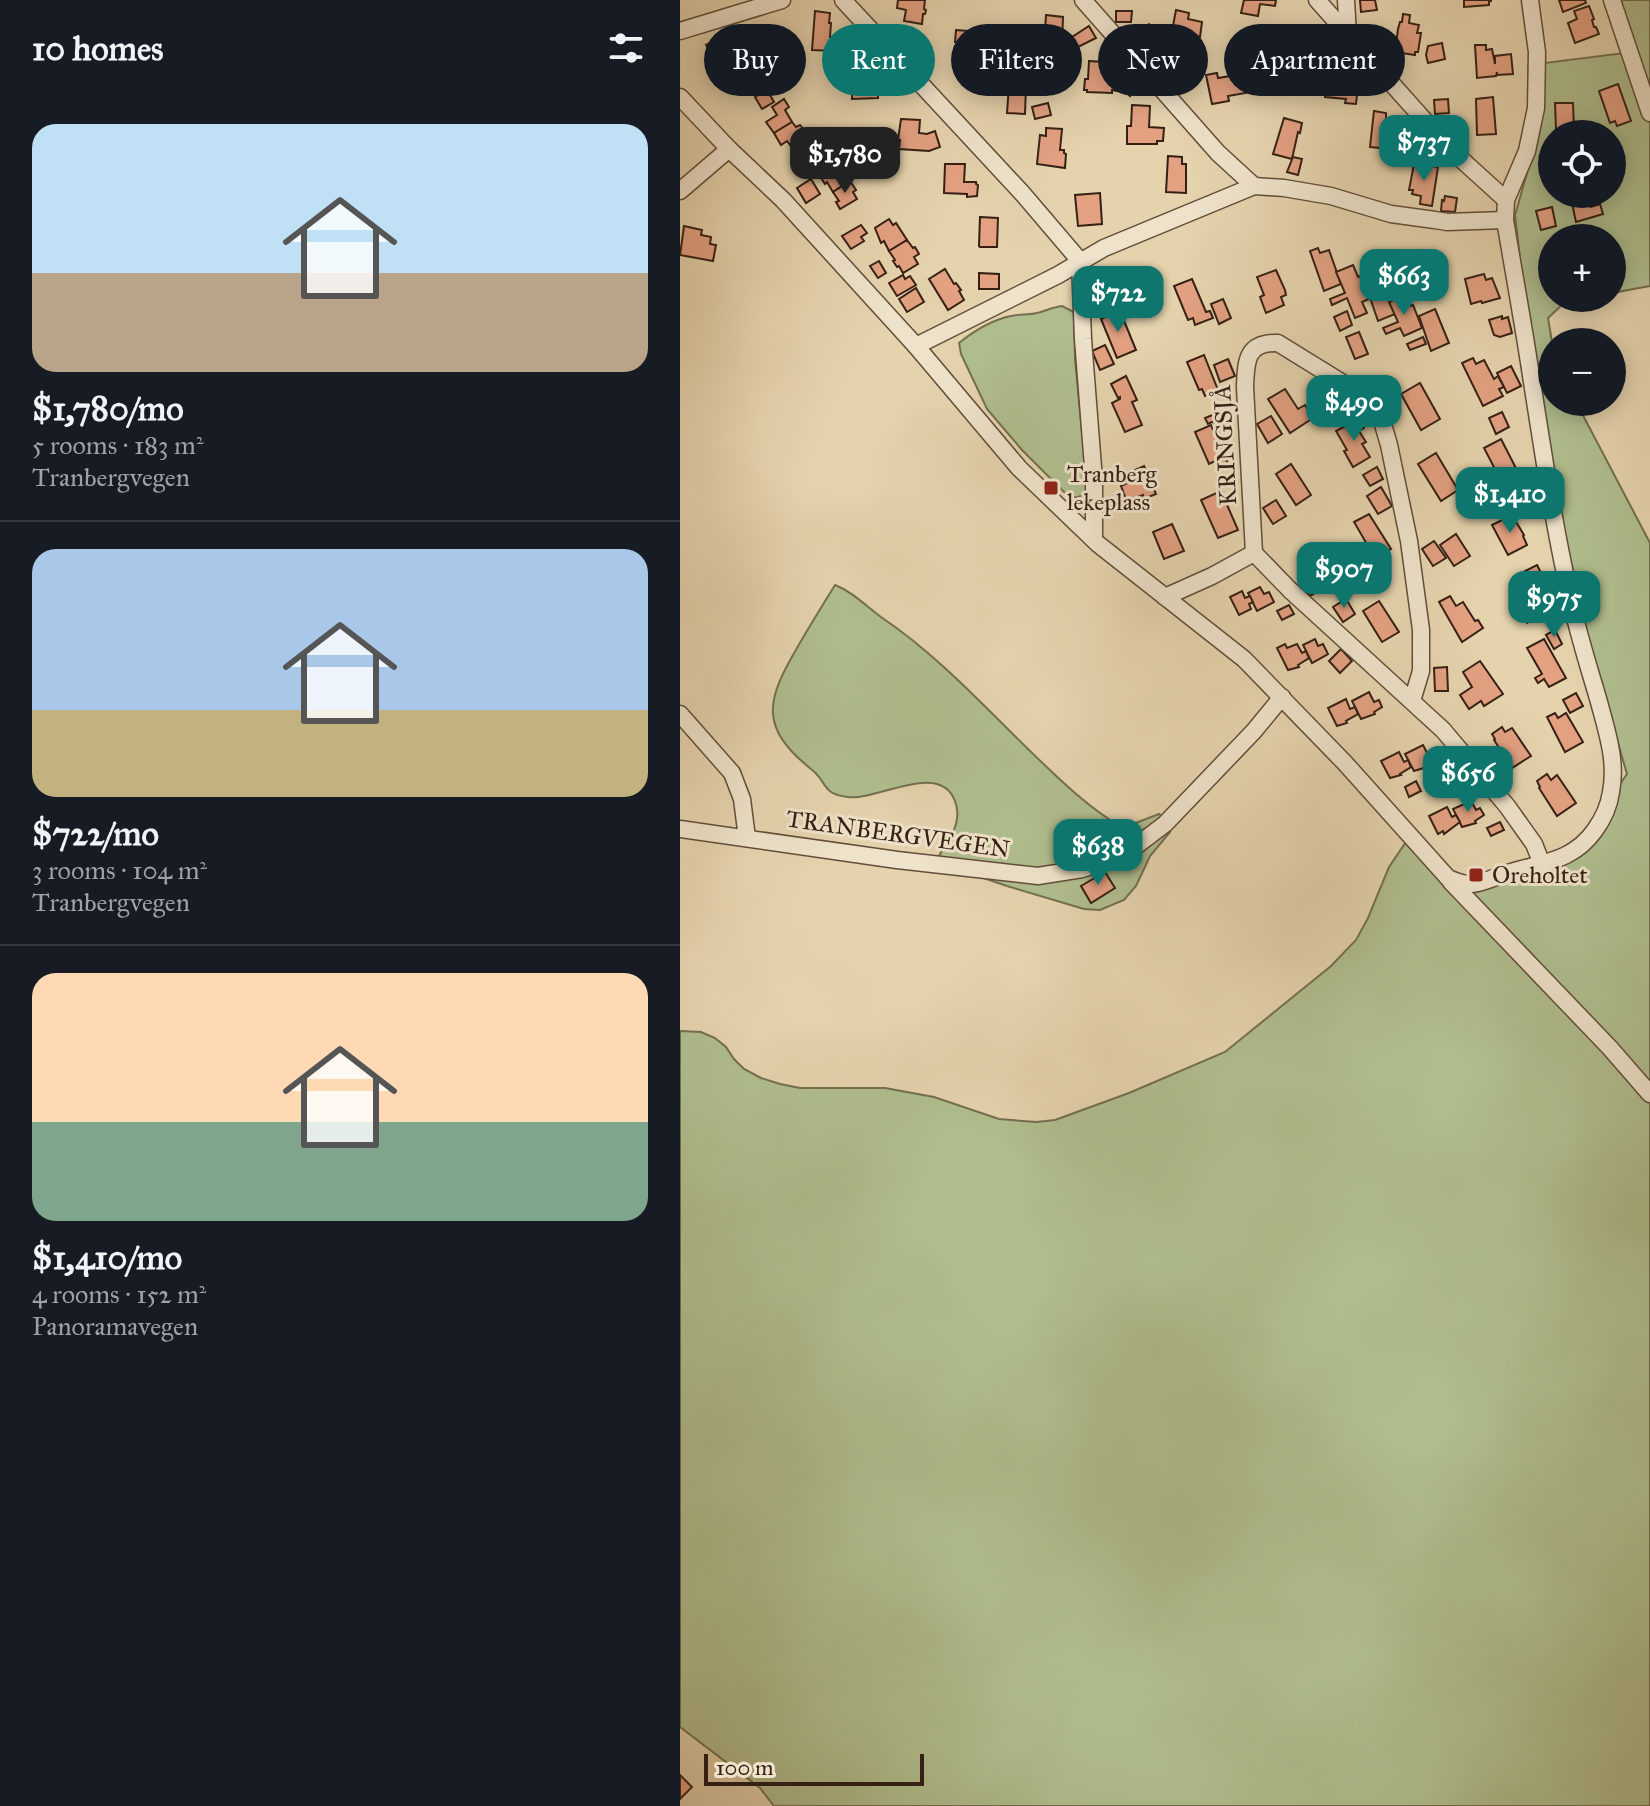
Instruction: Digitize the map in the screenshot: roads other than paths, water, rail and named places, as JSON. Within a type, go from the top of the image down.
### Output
[{"type":"street","points":[[680,31],[782,0]]},
{"type":"street","points":[[843,0],[1015,185],[1080,261],[1094,480],[1094,540]]},
{"type":"street","points":[[1083,0],[1218,153],[1254,186]]},
{"type":"street","points":[[1317,0],[1338,24]]},
{"type":"street","points":[[1346,0],[1347,24]]},
{"type":"street","points":[[1455,882],[1481,883],[1567,856],[1586,843],[1598,826],[1612,791],[1614,763],[1573,609],[1557,535],[1505,220],[1506,200],[1527,151],[1536,108],[1537,52],[1530,0]]},
{"type":"street","points":[[1612,0],[1650,113]]},
{"type":"street","points":[[1403,96],[1451,150],[1506,200]]},
{"type":"street","points":[[680,97],[783,200],[916,346],[1019,468],[1094,540],[1244,659],[1344,762],[1650,1094]]},
{"type":"street","points":[[680,191],[729,149]]},
{"type":"street","points":[[916,346],[1058,275],[1104,248],[1254,186],[1331,196],[1391,214],[1447,222],[1505,220]]},
{"type":"street","name":"KRINGSJÅ","points":[[1254,553],[1246,362],[1253,349],[1267,342],[1278,343],[1367,398],[1380,414],[1407,531],[1421,630],[1421,671],[1412,701]]},
{"type":"street","points":[[1165,597],[1254,553],[1443,730],[1507,806],[1534,844],[1542,864]]},
{"type":"street","name":"TRANBERGVEGEN","points":[[680,829],[897,860],[1038,876],[1082,869],[1109,861],[1165,824],[1254,731],[1282,697]]},
{"type":"street","points":[[680,714],[732,773],[742,799],[747,838]]},
{"type":"place","name":"Tranberg lekeplass","points":[[1051,488]]},
{"type":"place","name":"Oreholtet","points":[[1476,875]]}]
